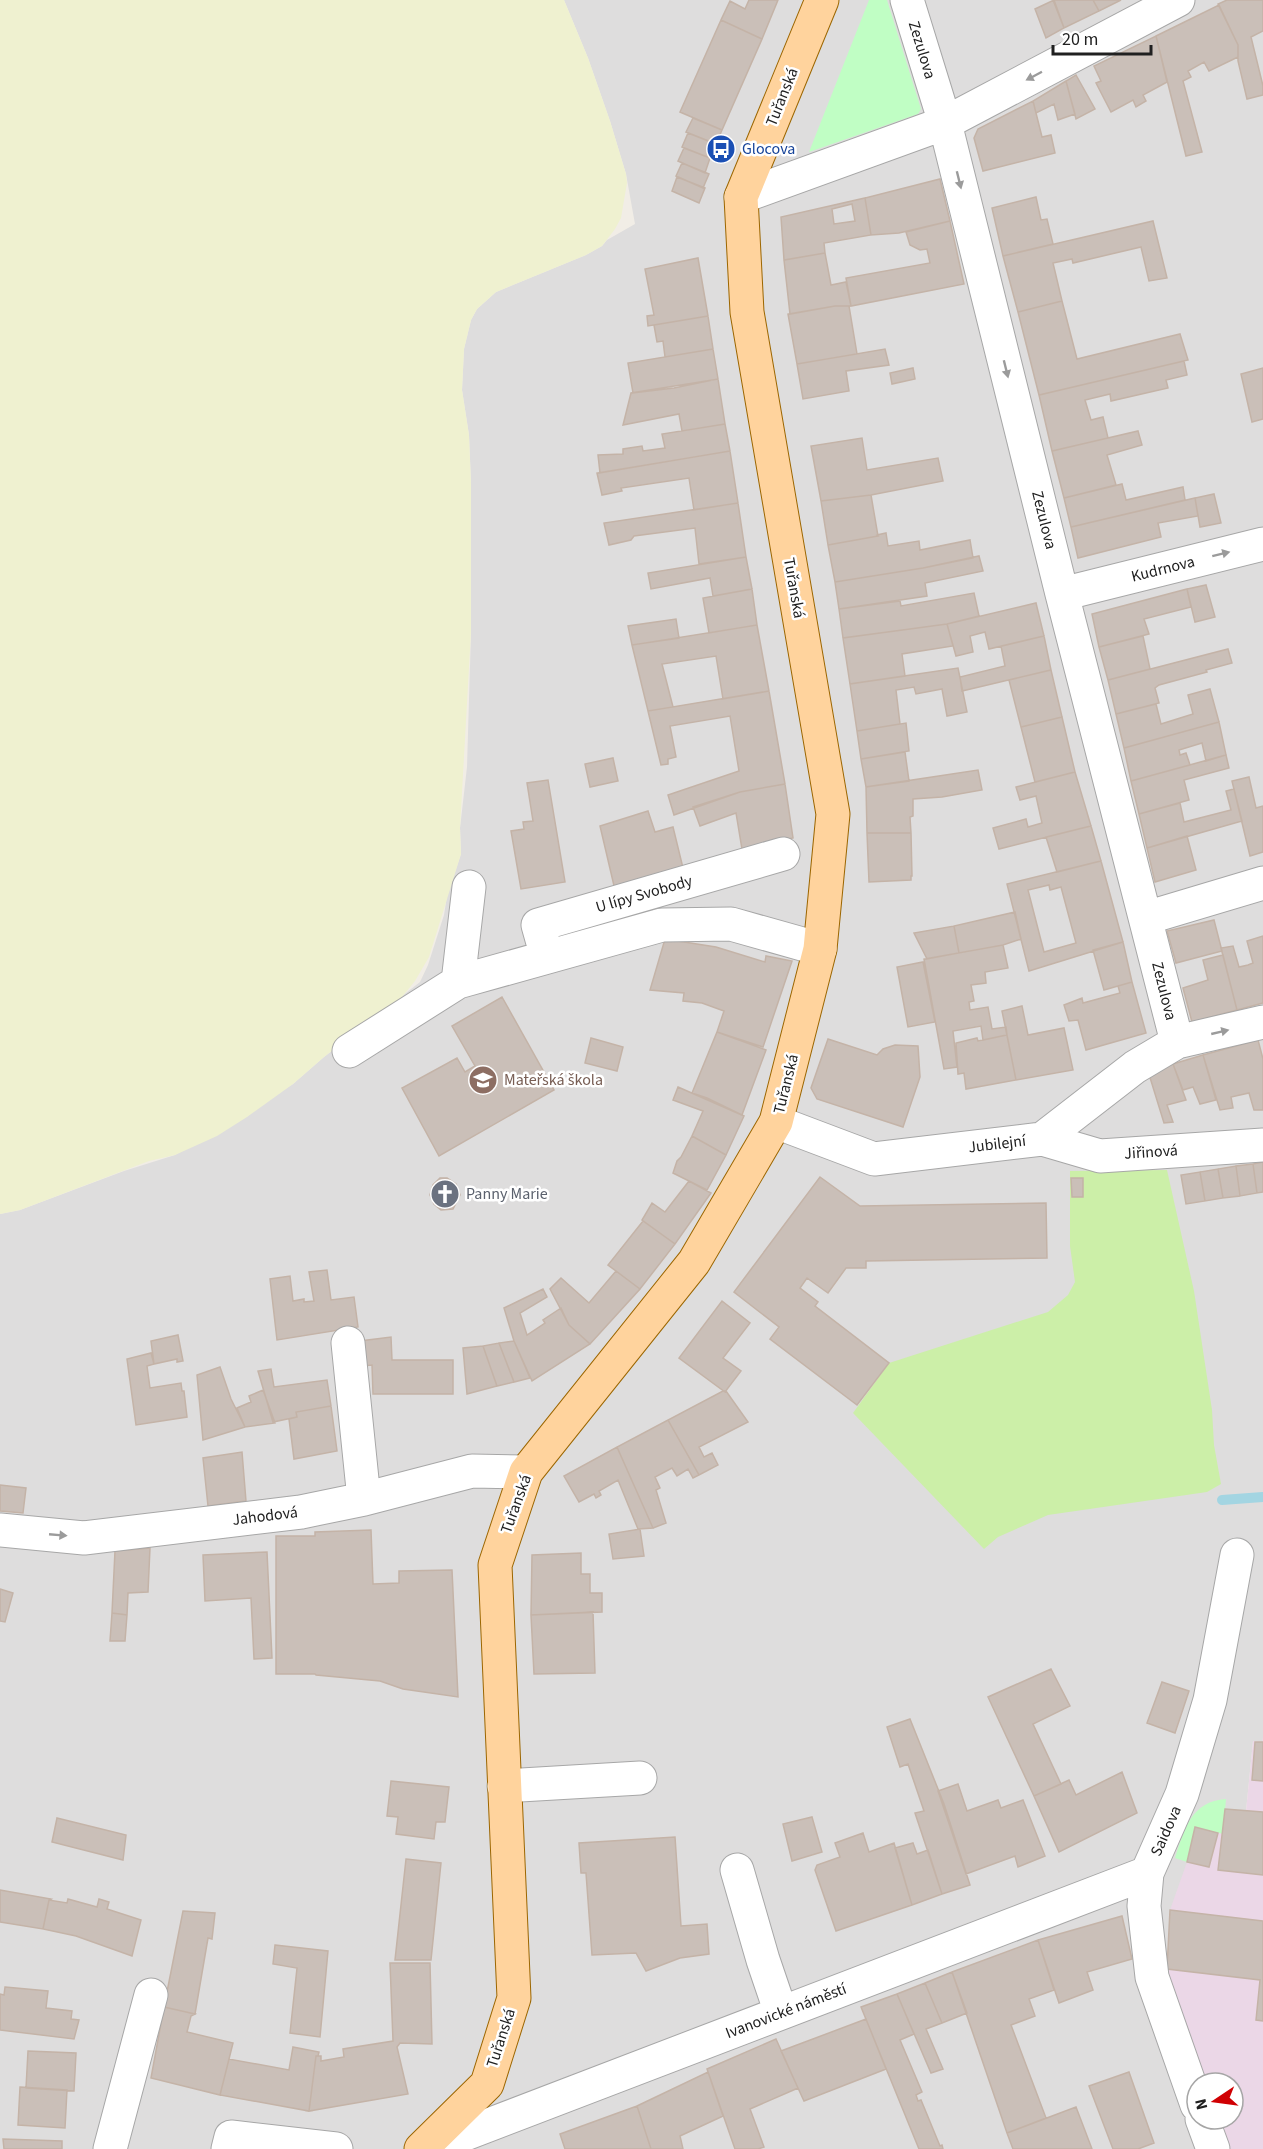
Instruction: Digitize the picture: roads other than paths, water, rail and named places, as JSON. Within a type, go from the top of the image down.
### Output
[{"type":"main road","name":"Tuřanská","points":[[421,2149],[487,2084],[514,1998],[495,1565],[526,1472],[694,1262],[776,1122],[820,949],[833,814],[747,312],[741,197],[822,0]]},
{"type":"street","name":"Zezulova","points":[[907,0],[945,123],[1062,594],[1177,1041]]},
{"type":"street","points":[[741,197],[945,123],[1178,0]]},
{"type":"street","name":"Kudrnova","points":[[1062,594],[1263,544]]},
{"type":"street","name":"U lípy Svobody","points":[[547,957],[538,925],[783,854]]},
{"type":"street","points":[[1146,918],[1263,883]]},
{"type":"street","points":[[458,982],[469,887]]},
{"type":"street","points":[[349,1051],[458,982],[662,925],[731,924],[820,949]]},
{"type":"street","name":"Jubilejní","points":[[776,1122],[874,1159],[1042,1139],[1135,1067],[1177,1041],[1263,1022]]},
{"type":"street","name":"Jiřinová","points":[[1042,1139],[1100,1156],[1263,1145]]},
{"type":"street","points":[[348,1343],[364,1498]]},
{"type":"street","name":"Jahodová","points":[[0,1530],[84,1538],[301,1512],[472,1471],[526,1472]]},
{"type":"street","name":"Saidova","points":[[1185,2071],[1152,1977],[1144,1906],[1147,1874],[1182,1794],[1210,1700],[1237,1555]]},
{"type":"street","points":[[504,1786],[640,1778]]},
{"type":"street","points":[[737,1870],[762,1960],[781,2013]]},
{"type":"street","name":"Ivanovické náměstí","points":[[426,2149],[1147,1874]]},
{"type":"street","points":[[110,2149],[151,1995]]},
{"type":"street","points":[[1206,2131],[1213,2149]]},
{"type":"street","points":[[228,2149],[231,2137],[336,2149]]},
{"type":"waterway","points":[[1222,1500],[1263,1497]]},
{"type":"place","name":"Glocova","points":[[721,149]]},
{"type":"place","name":"Mateřská škola","points":[[483,1080]]},
{"type":"place","name":"Panny Marie","points":[[445,1194]]}]
